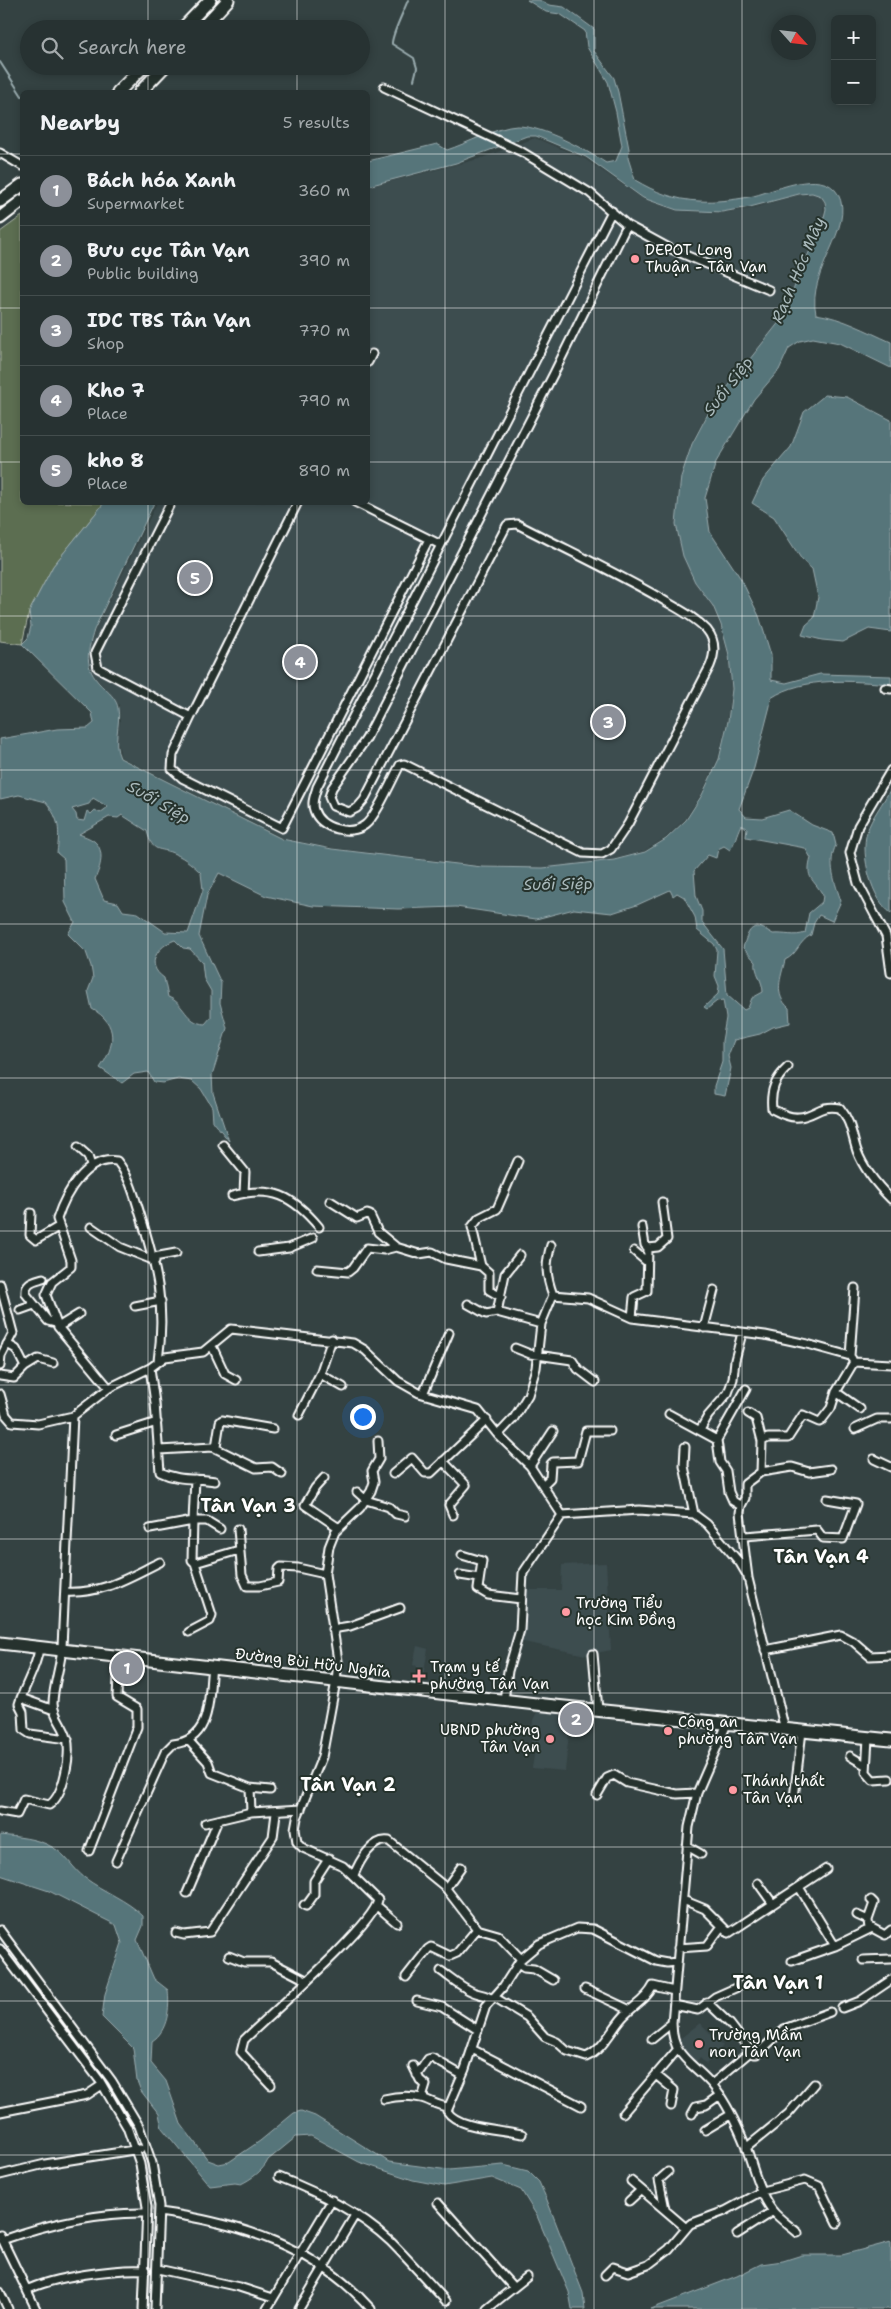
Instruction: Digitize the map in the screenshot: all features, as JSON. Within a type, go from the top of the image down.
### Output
[{"type":"main road","points":[[191,20],[210,0]]},
{"type":"main road","points":[[209,20],[228,0]]},
{"type":"main road","points":[[120,90],[135,75]]},
{"type":"main road","points":[[142,90],[156,75]]},
{"type":"main road","points":[[0,201],[20,186]]},
{"type":"main road","points":[[0,218],[20,203]]},
{"type":"main road","name":"Đường Bùi Hữu Nghĩa","points":[[0,1643],[39,1649],[212,1666],[504,1700],[891,1740]]},
{"type":"street","points":[[384,87],[522,152],[590,193],[627,225],[671,249],[769,290]]},
{"type":"street","points":[[0,153],[20,165]]},
{"type":"street","points":[[612,211],[317,788],[312,802],[314,811],[321,822],[345,831],[356,830],[367,824],[400,765],[404,764],[583,853],[602,854],[611,849],[628,824],[710,666],[715,653],[708,631],[690,616],[645,590],[517,524],[507,525],[500,535],[364,800],[357,808],[349,812],[333,806],[329,797],[332,788],[371,730],[554,373],[627,225]]},
{"type":"street","points":[[370,358],[372,354]]},
{"type":"street","points":[[169,505],[95,653],[95,658],[98,668],[192,717]]},
{"type":"street","points":[[297,505],[173,755],[172,769],[182,778],[282,828],[429,539]]},
{"type":"street","points":[[361,505],[441,545]]},
{"type":"street","points":[[891,770],[858,826],[850,854],[858,883],[886,936],[891,973]]},
{"type":"street","points":[[788,1067],[778,1076],[773,1088],[772,1109],[785,1115],[799,1117],[829,1106],[840,1108],[848,1118],[858,1152],[865,1167],[877,1185],[891,1199]]},
{"type":"street","points":[[223,1145],[245,1172],[244,1193]]},
{"type":"street","points":[[78,1147],[88,1156],[91,1166]]},
{"type":"street","points":[[109,1388],[57,1325],[46,1295],[52,1282],[71,1266],[71,1260],[56,1219],[79,1178],[91,1166],[115,1160],[119,1162],[130,1183],[155,1259],[161,1301],[158,1361]]},
{"type":"street","points":[[481,1266],[472,1227],[479,1218],[497,1209],[518,1161]]},
{"type":"street","points":[[232,1196],[244,1193],[280,1194],[297,1204],[319,1227]]},
{"type":"street","points":[[330,1201],[357,1218],[367,1214],[370,1215],[378,1232],[396,1247],[420,1254],[432,1252],[446,1259],[481,1266],[489,1273],[489,1290],[501,1297]]},
{"type":"street","points":[[648,1248],[658,1247],[667,1239],[662,1202]]},
{"type":"street","points":[[31,1213],[30,1235],[36,1240],[58,1227]]},
{"type":"street","points":[[91,1227],[120,1247],[155,1259],[176,1254]]},
{"type":"street","points":[[632,1318],[634,1297],[647,1291],[648,1248],[645,1245],[642,1227]]},
{"type":"street","points":[[258,1252],[289,1248],[312,1238]]},
{"type":"street","points":[[498,1435],[514,1418],[528,1395],[538,1355],[541,1324],[553,1295],[546,1277],[546,1267],[551,1245]]},
{"type":"street","points":[[317,1269],[348,1272],[367,1248],[384,1250],[396,1247]]},
{"type":"street","points":[[634,1251],[647,1262]]},
{"type":"street","points":[[497,1312],[505,1274],[520,1255]]},
{"type":"street","points":[[43,1278],[30,1283],[26,1288],[26,1294],[48,1321],[57,1325]]},
{"type":"street","points":[[0,1284],[13,1332],[0,1366]]},
{"type":"street","points":[[762,1441],[768,1438],[788,1438],[803,1415],[819,1422],[831,1408],[836,1392],[852,1359],[855,1288]]},
{"type":"street","points":[[704,1328],[714,1290]]},
{"type":"street","points":[[553,1295],[588,1298],[632,1318],[765,1335],[807,1344],[852,1359],[891,1364]]},
{"type":"street","points":[[136,1306],[161,1301]]},
{"type":"street","points":[[468,1304],[486,1314],[497,1312],[541,1324]]},
{"type":"street","points":[[20,1310],[34,1305]]},
{"type":"street","points":[[57,1325],[79,1314]]},
{"type":"street","points":[[0,1394],[6,1416],[12,1422],[38,1424],[73,1416],[109,1388],[150,1368],[158,1361],[172,1355],[203,1352],[231,1328],[332,1339],[358,1346],[398,1381],[423,1394],[478,1410],[498,1435],[530,1466],[562,1515]]},
{"type":"street","points":[[423,1394],[449,1333]]},
{"type":"street","points":[[700,1430],[708,1416],[728,1393],[733,1379],[735,1360],[742,1333]]},
{"type":"street","points":[[299,1415],[320,1374],[332,1339]]},
{"type":"street","points":[[7,1344],[16,1349],[25,1367]]},
{"type":"street","points":[[212,1346],[226,1374],[236,1380]]},
{"type":"street","points":[[515,1348],[538,1355],[572,1360],[578,1369],[595,1382]]},
{"type":"street","points":[[0,1376],[12,1379],[38,1358],[53,1363]]},
{"type":"street","points":[[150,1368],[157,1422],[160,1472],[182,1480],[215,1481]]},
{"type":"street","points":[[320,1374],[343,1387]]},
{"type":"street","points":[[741,1506],[733,1501],[729,1492],[726,1471],[720,1462],[717,1440],[746,1389]]},
{"type":"street","points":[[836,1392],[860,1409]]},
{"type":"street","points":[[748,1413],[756,1418],[762,1441],[761,1472]]},
{"type":"street","points":[[669,1414],[717,1440]]},
{"type":"street","points":[[0,1811],[17,1814],[22,1799],[49,1804],[56,1800],[67,1762],[68,1739],[54,1710],[53,1700],[62,1651],[73,1416]]},
{"type":"street","points":[[854,1429],[877,1419],[891,1419]]},
{"type":"street","points":[[216,1447],[220,1422],[222,1420],[273,1429]]},
{"type":"street","points":[[393,1474],[409,1459],[414,1459],[427,1474],[487,1420]]},
{"type":"street","points":[[116,1436],[157,1422]]},
{"type":"street","points":[[530,1466],[553,1431]]},
{"type":"street","points":[[543,1485],[550,1478],[550,1464],[553,1462],[578,1461],[586,1431],[610,1432]]},
{"type":"street","points":[[378,1441],[379,1459],[372,1471],[374,1482],[366,1500],[331,1538],[329,1547],[325,1574],[338,1661],[336,1681],[322,1757],[295,1829],[297,1842],[303,1848],[330,1858],[354,1875],[375,1896],[377,1906],[397,1923]]},
{"type":"street","points":[[159,1450],[192,1446],[216,1447],[256,1468],[272,1467],[282,1474]]},
{"type":"street","points":[[685,1447],[684,1466],[694,1514],[718,1537],[740,1564],[748,1578]]},
{"type":"street","points":[[443,1460],[466,1486],[449,1505],[453,1515]]},
{"type":"street","points":[[874,1460],[891,1466]]},
{"type":"street","points":[[785,1730],[748,1578],[741,1506],[745,1498],[746,1481],[761,1472],[792,1467],[810,1472],[831,1469]]},
{"type":"street","points":[[324,1478],[315,1488],[305,1505],[339,1528]]},
{"type":"street","points":[[189,1632],[210,1621],[212,1615],[195,1563],[192,1560],[195,1479]]},
{"type":"street","points":[[357,1492],[366,1500],[390,1507],[396,1514],[405,1516]]},
{"type":"street","points":[[745,1536],[817,1530],[823,1538],[843,1539],[856,1504],[827,1499]]},
{"type":"street","points":[[562,1515],[639,1510],[694,1514]]},
{"type":"street","points":[[504,1700],[508,1671],[520,1630],[523,1573],[562,1515]]},
{"type":"street","points":[[150,1529],[193,1521],[207,1521],[220,1528]]},
{"type":"street","points":[[238,1529],[244,1582],[251,1587],[278,1582],[279,1569],[281,1567],[298,1568],[325,1574]]},
{"type":"street","points":[[195,1563],[239,1550]]},
{"type":"street","points":[[462,1555],[482,1561],[478,1589],[488,1595],[521,1599]]},
{"type":"street","points":[[65,1592],[86,1593],[102,1589],[160,1562]]},
{"type":"street","points":[[460,1575],[479,1578]]},
{"type":"street","points":[[332,1629],[350,1626],[400,1608]]},
{"type":"street","points":[[765,1650],[841,1635],[854,1642],[870,1656],[891,1655]]},
{"type":"street","points":[[39,1649],[36,1666],[26,1681],[19,1704],[23,1712],[24,1730],[30,1734],[68,1739]]},
{"type":"street","points":[[593,1654],[598,1710]]},
{"type":"street","points":[[89,1851],[137,1727],[137,1709],[118,1697],[119,1657]]},
{"type":"street","points":[[116,1861],[165,1752],[173,1744],[189,1741],[200,1730],[206,1719],[212,1666]]},
{"type":"street","points":[[21,1698],[54,1710]]},
{"type":"street","points":[[726,1724],[697,1793],[689,1827],[674,1991],[673,2041],[677,2050],[712,2084],[720,2096],[746,2148],[762,2191],[773,2211],[798,2233]]},
{"type":"street","points":[[794,1798],[802,1731]]},
{"type":"street","points":[[868,1738],[865,1765],[870,1778],[889,1779]]},
{"type":"street","points":[[189,1741],[208,1762],[212,1773],[250,1788],[270,1790]]},
{"type":"street","points":[[850,1756],[865,1765]]},
{"type":"street","points":[[597,1795],[607,1778],[614,1775],[626,1783],[677,1794],[697,1793]]},
{"type":"street","points":[[250,1788],[251,1812]]},
{"type":"street","points":[[205,1823],[251,1812],[301,1809]]},
{"type":"street","points":[[176,1934],[210,1932],[273,1837],[276,1812]]},
{"type":"street","points":[[187,1894],[218,1820]]},
{"type":"street","points":[[354,1875],[362,1858],[372,1847],[385,1840],[418,1864],[446,1888],[477,1929],[498,1935],[524,1968],[534,1969],[553,1980]]},
{"type":"street","points":[[687,1846],[701,1854]]},
{"type":"street","points":[[304,1906],[311,1900],[314,1881],[330,1858]]},
{"type":"street","points":[[446,1888],[461,1867]]},
{"type":"street","points":[[683,1900],[706,1909],[727,1932],[732,1932],[826,1868]]},
{"type":"street","points":[[758,1882],[773,1904]]},
{"type":"street","points":[[799,1887],[835,1946]]},
{"type":"street","points":[[869,1929],[868,1920],[874,1903],[871,1900]]},
{"type":"street","points":[[271,2085],[247,2061],[241,2052],[241,2045],[306,1980],[338,1952],[377,1906]]},
{"type":"street","points":[[857,1914],[868,1920]]},
{"type":"street","points":[[678,1948],[707,1946],[722,1926]]},
{"type":"street","points":[[522,2134],[502,2129],[478,2127],[452,2117],[447,2111],[478,2030],[493,1998],[534,1946],[584,1927],[597,1930],[656,1961],[677,1962]]},
{"type":"street","points":[[406,1976],[428,1948],[432,1947],[450,1956],[457,1952],[477,1929]]},
{"type":"street","points":[[792,1961],[835,1946],[869,1929],[885,1935],[891,1930]]},
{"type":"street","points":[[0,1930],[112,2081],[137,2121],[152,2166],[159,2212],[155,2309]]},
{"type":"street","points":[[0,1950],[102,2085],[125,2122],[140,2167],[147,2214],[144,2309]]},
{"type":"street","points":[[229,1956],[244,1962],[271,1962],[306,1980]]},
{"type":"street","points":[[12,1965],[19,1958]]},
{"type":"street","points":[[863,1960],[891,1959]]},
{"type":"street","points":[[441,1971],[468,1990],[475,1993],[483,1993],[527,2016],[545,2037],[557,2042],[567,2051],[586,2057],[595,2052],[630,2010],[647,1996],[653,1986],[674,1991]]},
{"type":"street","points":[[842,2008],[860,2001],[891,1980]]},
{"type":"street","points":[[674,2005],[695,2011],[707,2002],[742,1985]]},
{"type":"street","points":[[585,1989],[630,2010]]},
{"type":"street","points":[[417,2001],[442,2007],[478,2030]]},
{"type":"street","points":[[707,2002],[730,2024],[750,2052],[757,2054],[784,2029],[830,2012]]},
{"type":"street","points":[[652,2040],[672,2023]]},
{"type":"street","points":[[472,2049],[581,2106]]},
{"type":"street","points":[[623,2114],[677,2050]]},
{"type":"street","points":[[712,2084],[750,2052]]},
{"type":"street","points":[[417,2074],[428,2059],[432,2058],[462,2075]]},
{"type":"street","points":[[413,2066],[426,2085],[422,2098]]},
{"type":"street","points":[[656,2075],[674,2090],[671,2106]]},
{"type":"street","points":[[746,2148],[788,2114],[814,2084]]},
{"type":"street","points":[[0,2112],[87,2095],[102,2085]]},
{"type":"street","points":[[384,2098],[395,2096],[422,2098],[436,2105],[448,2107]]},
{"type":"street","points":[[692,2114],[696,2106],[706,2105],[720,2096]]},
{"type":"street","points":[[705,2130],[730,2115]]},
{"type":"street","points":[[0,2175],[45,2164],[147,2148]]},
{"type":"street","points":[[665,2210],[659,2180],[668,2172]]},
{"type":"street","points":[[278,2177],[332,2200],[355,2215],[390,2242],[446,2301]]},
{"type":"street","points":[[605,2275],[612,2267],[628,2272],[648,2265],[669,2249],[686,2228],[762,2191],[805,2180],[819,2186],[837,2223]]},
{"type":"street","points":[[631,2182],[686,2228]]},
{"type":"street","points":[[629,2201],[641,2190]]},
{"type":"street","points":[[267,2309],[332,2200]]},
{"type":"street","points":[[438,2203],[513,2287]]},
{"type":"street","points":[[737,2234],[773,2211]]},
{"type":"street","points":[[159,2212],[258,2235],[301,2252],[343,2280],[371,2309]]},
{"type":"street","points":[[36,2309],[1,2238],[38,2228],[116,2215],[147,2214]]},
{"type":"street","points":[[298,2309],[355,2215]]},
{"type":"street","points":[[27,2290],[42,2284],[94,2275],[132,2269],[146,2270]]},
{"type":"street","points":[[158,2269],[230,2285],[273,2298]]},
{"type":"street","points":[[487,2309],[527,2277]]},
{"type":"street","points":[[0,2292],[2,2302],[8,2309]]},
{"type":"shaded area","points":[[535,138],[585,159],[643,199],[677,211],[722,213],[750,209],[798,195],[813,194],[821,197],[824,202],[823,217],[780,320],[710,407],[691,443],[681,478],[676,524],[683,556],[695,583],[712,606],[728,655],[731,688],[727,720],[718,758],[701,794],[685,819],[665,838],[644,851],[614,859],[543,868],[482,866],[333,848],[283,838],[121,757],[117,739],[120,721],[119,705],[93,674],[89,662],[90,648],[95,631],[156,505],[370,505],[370,186],[479,159]]},
{"type":"shaded area","name":"Trường Tiểu học Kim Đồng","points":[[606,1563],[611,1650],[586,1655],[519,1641],[524,1590],[561,1590],[562,1565]]},
{"type":"shaded area","name":"Trạm y tế phường Tân Vạn","points":[[417,1646],[428,1649],[421,1687],[413,1686],[417,1666],[413,1665]]},
{"type":"shaded area","name":"UBND phường Tân Vạn","points":[[539,1708],[583,1713],[581,1725],[570,1723],[565,1771],[532,1768],[535,1751],[531,1751],[533,1720]]},
{"type":"shaded area","name":"Trường Mầm non Tân Vạn","points":[[700,2023],[723,2046],[706,2064],[700,2058],[693,2064],[676,2042]]},
{"type":"green space","points":[[20,217],[20,505],[102,505],[53,566],[29,612],[22,644],[0,641],[0,232]]},
{"type":"water","name":"Suối Siệp","points":[[527,0],[539,0],[549,5],[564,7],[594,29],[594,51],[614,78],[618,92],[629,149],[628,158],[635,180],[658,192],[673,197],[705,201],[749,197],[809,182],[820,182],[830,186],[838,194],[842,207],[841,221],[818,282],[815,298],[816,314],[845,322],[891,342],[891,368],[840,343],[813,338],[800,341],[789,348],[779,370],[754,399],[716,462],[705,498],[710,532],[741,579],[759,616],[771,655],[771,680],[786,683],[820,674],[891,676],[891,684],[845,681],[814,683],[784,691],[771,698],[754,768],[739,809],[746,817],[762,818],[789,810],[812,825],[833,833],[836,845],[833,852],[832,866],[841,901],[832,921],[819,915],[814,923],[811,935],[803,941],[793,955],[785,960],[779,986],[781,997],[789,1008],[790,1023],[773,1027],[760,1034],[734,1040],[728,1056],[731,1068],[725,1096],[714,1094],[714,1086],[722,1062],[722,1041],[726,1018],[723,1000],[717,1001],[707,1009],[704,1007],[718,994],[719,986],[715,976],[717,950],[714,944],[697,930],[695,917],[684,897],[677,893],[673,896],[670,890],[637,905],[612,913],[574,909],[536,919],[456,907],[398,909],[313,906],[266,896],[219,873],[207,895],[199,936],[221,983],[220,1003],[227,1028],[212,1075],[213,1093],[229,1141],[213,1121],[212,1107],[201,1089],[192,1081],[178,1079],[163,1083],[154,1082],[148,1072],[134,1074],[122,1083],[100,1068],[109,1052],[112,1036],[107,1021],[92,1009],[88,991],[93,978],[86,952],[68,934],[75,922],[65,902],[64,859],[57,853],[59,831],[56,820],[46,802],[19,795],[0,799],[0,739],[57,729],[88,728],[94,723],[92,713],[22,644],[28,638],[31,626],[29,612],[53,566],[102,505],[153,505],[94,630],[88,655],[93,675],[115,700],[117,705],[119,715],[117,746],[120,758],[282,839],[332,849],[482,867],[543,868],[614,860],[645,852],[666,839],[686,820],[702,795],[719,759],[728,721],[732,689],[729,655],[721,625],[713,606],[695,582],[683,556],[676,524],[681,477],[692,444],[711,408],[780,321],[824,217],[825,202],[821,196],[812,193],[799,194],[750,207],[722,212],[677,210],[643,198],[586,157],[536,136],[527,136],[456,163],[370,185],[370,161],[437,144],[447,150],[491,132],[517,126],[551,134],[606,163],[616,161],[622,146],[608,82],[587,47],[585,31],[560,14],[546,12]],"holes":[[[93,798],[108,807],[100,813],[95,810],[91,814],[87,811],[84,821],[77,820],[76,814],[72,809],[89,804]],[[122,815],[147,831],[154,847],[182,858],[201,873],[203,890],[188,933],[165,932],[138,913],[123,911],[118,903],[104,900],[95,879],[101,860],[100,850],[94,841],[79,834],[109,817],[118,818]],[[741,825],[747,828],[746,837],[805,848],[811,858],[809,865],[811,878],[823,895],[822,902],[809,913],[805,933],[797,935],[773,934],[756,927],[747,935],[743,948],[756,962],[756,969],[763,992],[752,998],[748,1008],[744,1010],[727,995],[723,949],[702,922],[702,911],[696,896],[694,871],[708,855],[716,858],[718,849],[724,846],[730,850]],[[175,940],[183,948],[190,949],[202,962],[204,979],[211,991],[211,1017],[205,1024],[193,1020],[174,1000],[168,997],[164,978],[155,967],[154,961],[159,951],[163,946]]]},
{"type":"water","points":[[825,395],[847,397],[891,420],[891,632],[869,629],[843,642],[822,640],[802,635],[806,625],[814,618],[818,597],[812,569],[802,560],[774,517],[752,503],[763,480],[791,447],[804,412]]},
{"type":"water","points":[[891,788],[891,913],[884,907],[873,888],[865,853],[865,842],[869,827]]},
{"type":"water","points":[[0,1835],[33,1840],[52,1847],[85,1878],[130,1905],[143,1916],[143,1926],[137,1940],[154,1979],[168,1990],[169,1997],[165,2025],[152,2041],[151,2063],[166,2081],[181,2124],[208,2160],[219,2164],[229,2162],[260,2141],[294,2113],[301,2111],[315,2116],[389,2162],[449,2170],[503,2165],[528,2171],[539,2182],[547,2200],[583,2293],[585,2309],[572,2309],[569,2292],[537,2216],[521,2190],[492,2178],[444,2186],[413,2180],[359,2162],[311,2136],[296,2137],[268,2160],[263,2168],[249,2180],[241,2184],[210,2186],[162,2128],[159,2114],[141,2091],[137,2081],[133,2048],[102,2017],[105,1994],[122,1943],[116,1925],[49,1891],[0,1875]]},
{"type":"water","points":[[891,2242],[891,2309],[651,2309],[737,2276],[761,2264],[783,2261],[802,2255],[842,2255]]},
{"type":"waterway","points":[[408,0],[392,44],[414,58],[417,68],[414,80]]},
{"type":"waterway","points":[[0,62],[20,93]]},
{"type":"place","name":"DEPOT Long Thuận - Tân Vạn","points":[[635,259]]},
{"type":"place","name":"kho 8","points":[[195,578]]},
{"type":"place","name":"Kho 7","points":[[300,662]]},
{"type":"place","name":"IDC TBS Tân Vạn","points":[[608,722]]},
{"type":"place","name":"Trường Tiểu học Kim Đồng","points":[[566,1612]]},
{"type":"place","name":"Bách hóa Xanh","points":[[127,1668]]},
{"type":"place","name":"Trạm y tế phường Tân Vạn","points":[[419,1676]]},
{"type":"place","name":"Bưu cục Tân Vạn","points":[[576,1719]]},
{"type":"place","name":"Công an phường Tân Vạn","points":[[668,1731]]},
{"type":"place","name":"UBND phường Tân Vạn","points":[[550,1739]]},
{"type":"place","name":"Thánh thất Tân Vạn","points":[[733,1790]]},
{"type":"place","name":"Trường Mầm non Tân Vạn","points":[[699,2044]]},
{"type":"district","name":"Tân Vạn 3","points":[[248,1506]]},
{"type":"district","name":"Tân Vạn 4","points":[[821,1557]]},
{"type":"district","name":"Tân Vạn 2","points":[[348,1785]]},
{"type":"district","name":"Tân Vạn 1","points":[[778,1983]]},
{"type":"water label","name":"Rạch Hóc Mây","points":[[798,270]]}]
